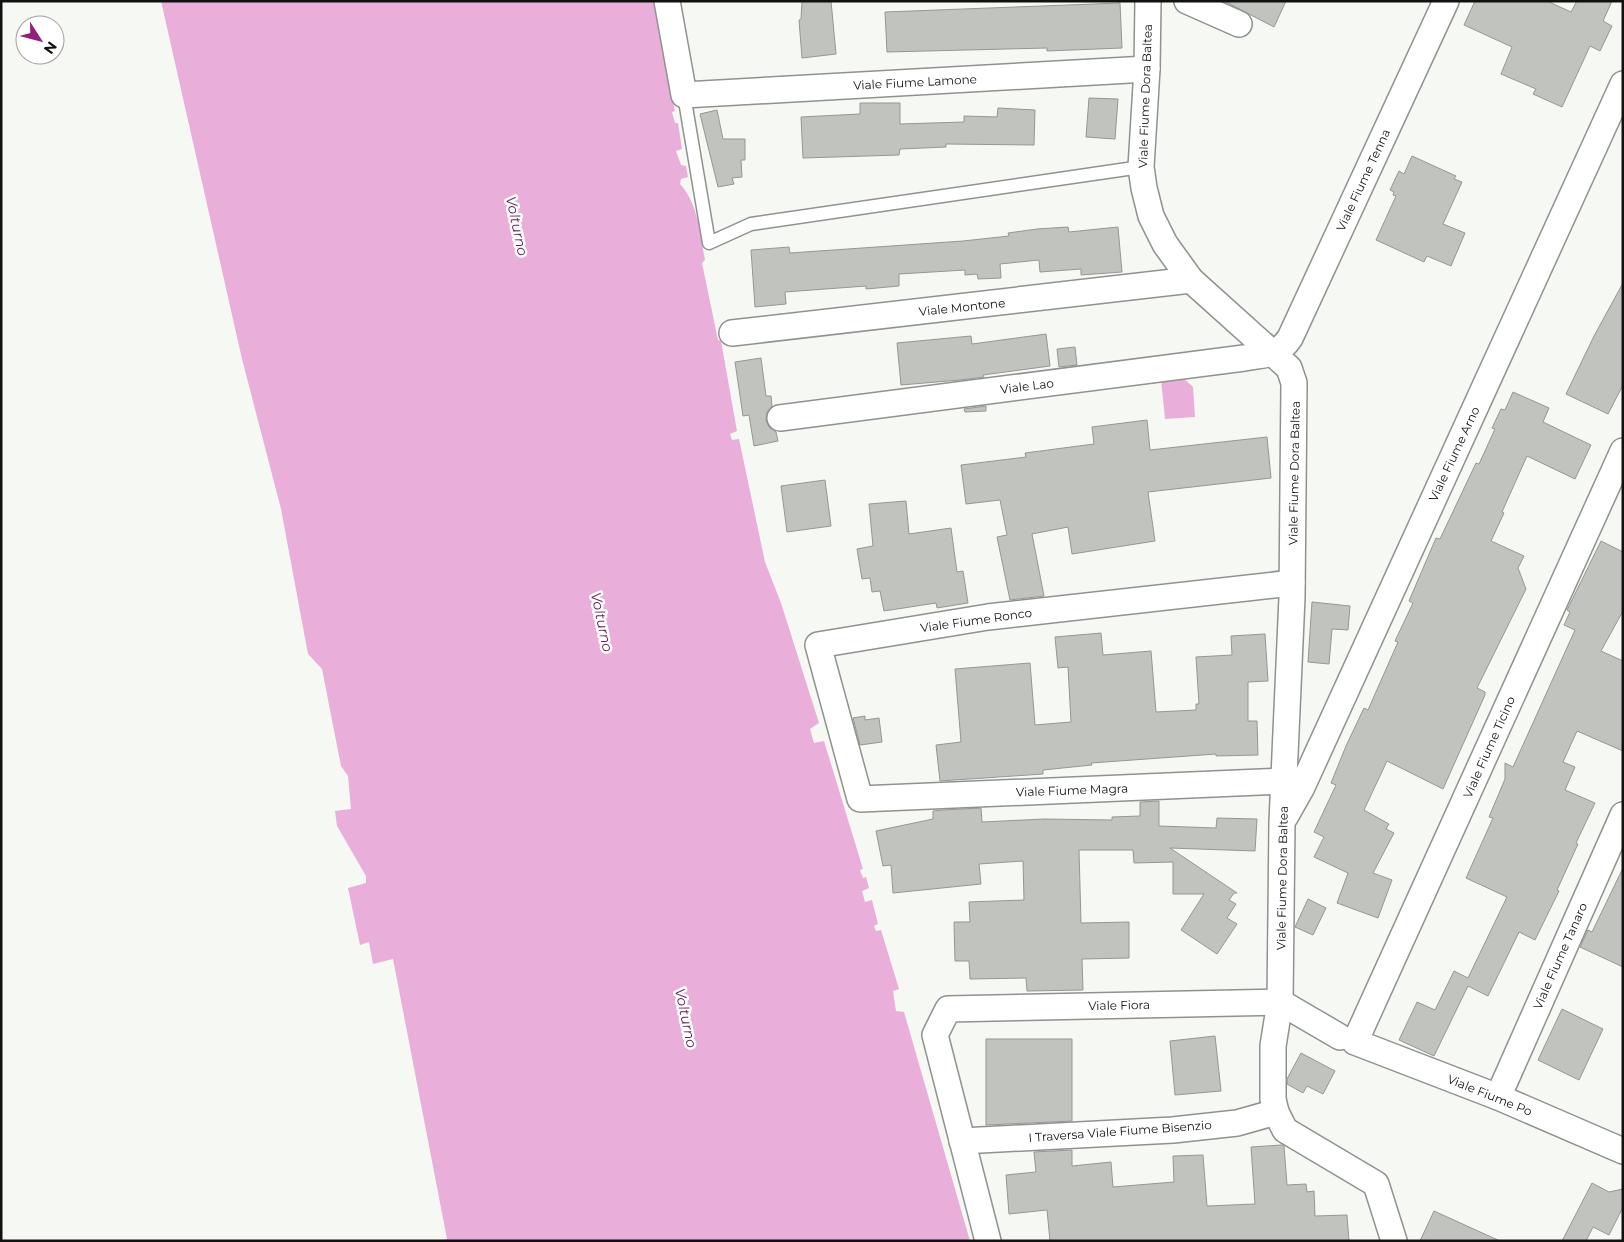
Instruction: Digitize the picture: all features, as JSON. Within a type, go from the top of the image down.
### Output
[{"type":"street","points":[[667,1],[684,95]]},
{"type":"street","name":"Viale Fiume Dora Baltea","points":[[1148,1],[1147,70],[1141,167],[1151,216],[1165,244],[1191,280],[1289,368],[1294,383],[1292,583],[1282,822],[1280,1002],[1274,1046],[1273,1098],[1276,1112]]},
{"type":"street","points":[[1187,1],[1238,24]]},
{"type":"street","name":"Viale Fiume Tenna","points":[[1274,354],[1282,350],[1290,338],[1446,1]]},
{"type":"street","name":"Viale Fiume Lamone","points":[[684,95],[1147,70]]},
{"type":"street","name":"Viale Fiume Arno","points":[[1282,822],[1302,787],[1623,84]]},
{"type":"street","name":"Viale Montone","points":[[732,333],[1191,280]]},
{"type":"street","name":"Viale Lao","points":[[780,418],[1274,354]]},
{"type":"street","name":"Viale Fiume Ticino","points":[[1348,1039],[1623,451]]},
{"type":"street","name":"Viale Fiume Ronco","points":[[860,799],[818,646],[988,617],[1292,583]]},
{"type":"street","name":"Viale Fiume Magra","points":[[860,799],[1285,781]]},
{"type":"street","name":"Viale Fiume Tanaro","points":[[1498,1097],[1623,815]]},
{"type":"street","name":"Viale Fiume Po","points":[[1280,1002],[1348,1039],[1498,1097],[1623,1151]]},
{"type":"street","name":"Viale Fiora","points":[[962,1141],[935,1035],[948,1009],[1280,1002]]},
{"type":"street","points":[[1276,1112],[1285,1130],[1376,1184],[1394,1241]]},
{"type":"street","name":"I Traversa Viale Fiume Bisenzio","points":[[962,1141],[1173,1130],[1237,1123],[1276,1112]]},
{"type":"street","points":[[962,1141],[988,1241]]},
{"type":"lane","points":[[684,95],[709,243],[751,224],[1141,167]]},
{"type":"water","name":"Volturno","points":[[161,1],[653,1],[675,111],[672,112],[675,123],[678,123],[682,149],[676,151],[681,165],[686,166],[688,177],[681,179],[680,184],[691,200],[695,210],[705,260],[702,263],[718,340],[721,341],[737,431],[730,434],[732,440],[739,439],[765,562],[781,603],[819,723],[810,729],[814,743],[824,741],[863,869],[860,870],[863,878],[866,877],[869,888],[862,891],[865,902],[872,900],[878,924],[874,926],[876,931],[881,930],[899,989],[893,991],[896,1011],[904,1012],[970,1241],[439,1241],[447,1239],[393,959],[373,964],[369,942],[360,945],[348,888],[366,883],[366,876],[337,826],[335,811],[351,809],[348,776],[341,766],[322,669],[308,654],[281,509],[242,359]]},
{"type":"water","points":[[1183,378],[1193,387],[1195,417],[1165,419],[1161,380]]},
{"type":"building","points":[[802,1],[831,1],[836,54],[802,58],[799,20],[801,19]]},
{"type":"building","points":[[1224,1],[1286,1],[1274,27]]},
{"type":"building","points":[[1475,1],[1547,1],[1571,12],[1577,1],[1612,1],[1603,21],[1612,26],[1600,51],[1590,46],[1562,107],[1533,94],[1536,89],[1501,74],[1512,47],[1464,25]]},
{"type":"building","points":[[1120,3],[1122,48],[1047,51],[1047,48],[887,52],[885,12]]},
{"type":"building","points":[[1089,98],[1118,99],[1115,139],[1086,137]]},
{"type":"building","points":[[860,103],[900,103],[900,124],[964,122],[964,116],[997,117],[998,108],[1035,110],[1034,145],[946,144],[946,147],[900,149],[899,155],[803,158],[801,117],[860,114]]},
{"type":"building","points":[[717,110],[723,139],[745,139],[745,160],[741,160],[742,177],[732,178],[734,184],[718,187],[700,114]]},
{"type":"building","points":[[1412,156],[1456,176],[1454,179],[1462,182],[1443,224],[1465,233],[1451,266],[1427,256],[1424,262],[1376,240],[1396,196],[1390,190],[1399,171],[1404,174]]},
{"type":"building","points":[[1068,227],[1069,232],[1118,227],[1122,272],[1081,275],[1081,269],[1040,272],[1039,260],[1000,264],[1001,278],[978,279],[977,274],[965,275],[965,270],[899,274],[899,286],[866,289],[866,286],[785,292],[786,304],[755,307],[751,250],[789,247],[790,253],[963,241],[1009,236],[1008,233],[1037,229]]},
{"type":"building","points":[[1623,283],[1623,385],[1608,414],[1566,394],[1594,336]]},
{"type":"building","points":[[1046,334],[1050,366],[983,375],[984,377],[901,385],[897,343],[971,336],[972,344]]},
{"type":"building","points":[[1075,347],[1077,365],[1059,367],[1057,349]]},
{"type":"building","points":[[761,358],[766,396],[771,396],[772,406],[767,412],[766,420],[769,427],[776,432],[778,441],[754,446],[749,415],[743,416],[735,362]]},
{"type":"building","points":[[1513,392],[1549,408],[1543,422],[1591,445],[1575,479],[1527,456],[1502,512],[1504,513],[1491,541],[1524,556],[1518,568],[1526,589],[1477,688],[1485,692],[1485,695],[1443,789],[1387,761],[1364,810],[1389,824],[1386,829],[1394,833],[1373,873],[1392,880],[1378,918],[1337,903],[1348,873],[1314,857],[1324,837],[1314,832],[1336,785],[1331,783],[1346,746],[1364,708],[1368,710],[1398,642],[1395,641],[1413,603],[1409,601],[1436,538],[1440,539],[1476,463],[1479,464],[1495,429],[1492,428],[1501,409],[1505,410]]},
{"type":"building","points":[[986,406],[986,411],[965,412],[964,409]]},
{"type":"building","points":[[1147,420],[1150,450],[1267,437],[1271,478],[1148,492],[1155,541],[1072,554],[1068,527],[1032,534],[1044,596],[1010,600],[997,537],[1007,535],[1000,500],[966,504],[961,465],[1026,457],[1025,453],[1094,444],[1092,427]]},
{"type":"building","points":[[825,480],[831,526],[787,532],[781,486]]},
{"type":"building","points":[[906,501],[909,534],[951,528],[957,572],[963,571],[968,603],[937,608],[936,603],[884,611],[880,591],[872,592],[870,578],[862,579],[857,549],[873,546],[869,504]]},
{"type":"building","points":[[1601,541],[1623,552],[1623,611],[1601,651],[1623,661],[1623,751],[1577,731],[1563,762],[1575,767],[1565,790],[1595,803],[1576,843],[1578,844],[1557,890],[1559,891],[1535,940],[1519,932],[1488,996],[1468,986],[1434,1056],[1399,1040],[1417,1002],[1435,1010],[1454,971],[1468,978],[1507,897],[1466,878],[1493,818],[1489,817],[1505,779],[1505,763],[1513,767],[1575,630],[1564,625],[1570,612],[1567,610]]},
{"type":"building","points":[[1312,602],[1350,606],[1348,630],[1332,629],[1329,664],[1308,662]]},
{"type":"building","points":[[1101,633],[1103,655],[1151,651],[1156,712],[1196,710],[1196,704],[1199,704],[1196,657],[1232,655],[1231,636],[1265,634],[1268,681],[1248,682],[1248,721],[1257,721],[1258,755],[1216,756],[1216,754],[1091,763],[1092,765],[1043,770],[1043,774],[940,781],[936,745],[961,742],[955,669],[1030,663],[1035,725],[1071,722],[1068,667],[1058,668],[1055,637]]},
{"type":"building","points":[[865,716],[865,720],[879,718],[882,742],[860,745],[853,718]]},
{"type":"building","points":[[1159,801],[1159,826],[1216,828],[1217,818],[1257,819],[1255,851],[1170,848],[1237,893],[1234,893],[1229,900],[1236,904],[1227,918],[1237,924],[1217,954],[1181,930],[1204,894],[1173,894],[1173,862],[1134,863],[1133,850],[1079,850],[1081,923],[1129,922],[1129,958],[1082,959],[1083,990],[1027,991],[1026,978],[970,979],[969,961],[955,961],[954,922],[970,922],[969,902],[1024,900],[1023,861],[979,864],[981,884],[893,893],[891,865],[883,866],[876,831],[933,819],[933,811],[981,808],[982,822],[1044,819],[1112,820],[1112,817],[1140,816],[1140,802]]},
{"type":"building","points":[[1623,868],[1623,967],[1580,947],[1588,930],[1592,932]]},
{"type":"building","points":[[1308,899],[1326,908],[1313,935],[1295,927]]},
{"type":"building","points":[[1562,1009],[1603,1029],[1579,1080],[1538,1060]]},
{"type":"building","points":[[1215,1036],[1221,1091],[1175,1095],[1170,1041]]},
{"type":"building","points":[[986,1039],[1072,1039],[1072,1121],[986,1125]]},
{"type":"building","points":[[1301,1053],[1335,1071],[1323,1094],[1307,1086],[1303,1093],[1287,1084],[1287,1079]]},
{"type":"building","points":[[1284,1146],[1287,1185],[1306,1184],[1307,1192],[1314,1191],[1315,1216],[1347,1215],[1349,1241],[1050,1241],[1047,1210],[1009,1214],[1006,1175],[1036,1172],[1034,1152],[1072,1150],[1072,1166],[1111,1162],[1113,1187],[1174,1182],[1173,1156],[1203,1155],[1207,1206],[1255,1204],[1251,1147]]},
{"type":"building","points":[[1592,1183],[1609,1192],[1623,1189],[1623,1207],[1609,1235],[1593,1227],[1586,1241],[1562,1241]]},
{"type":"building","points":[[1434,1211],[1500,1241],[1420,1241]]}]
